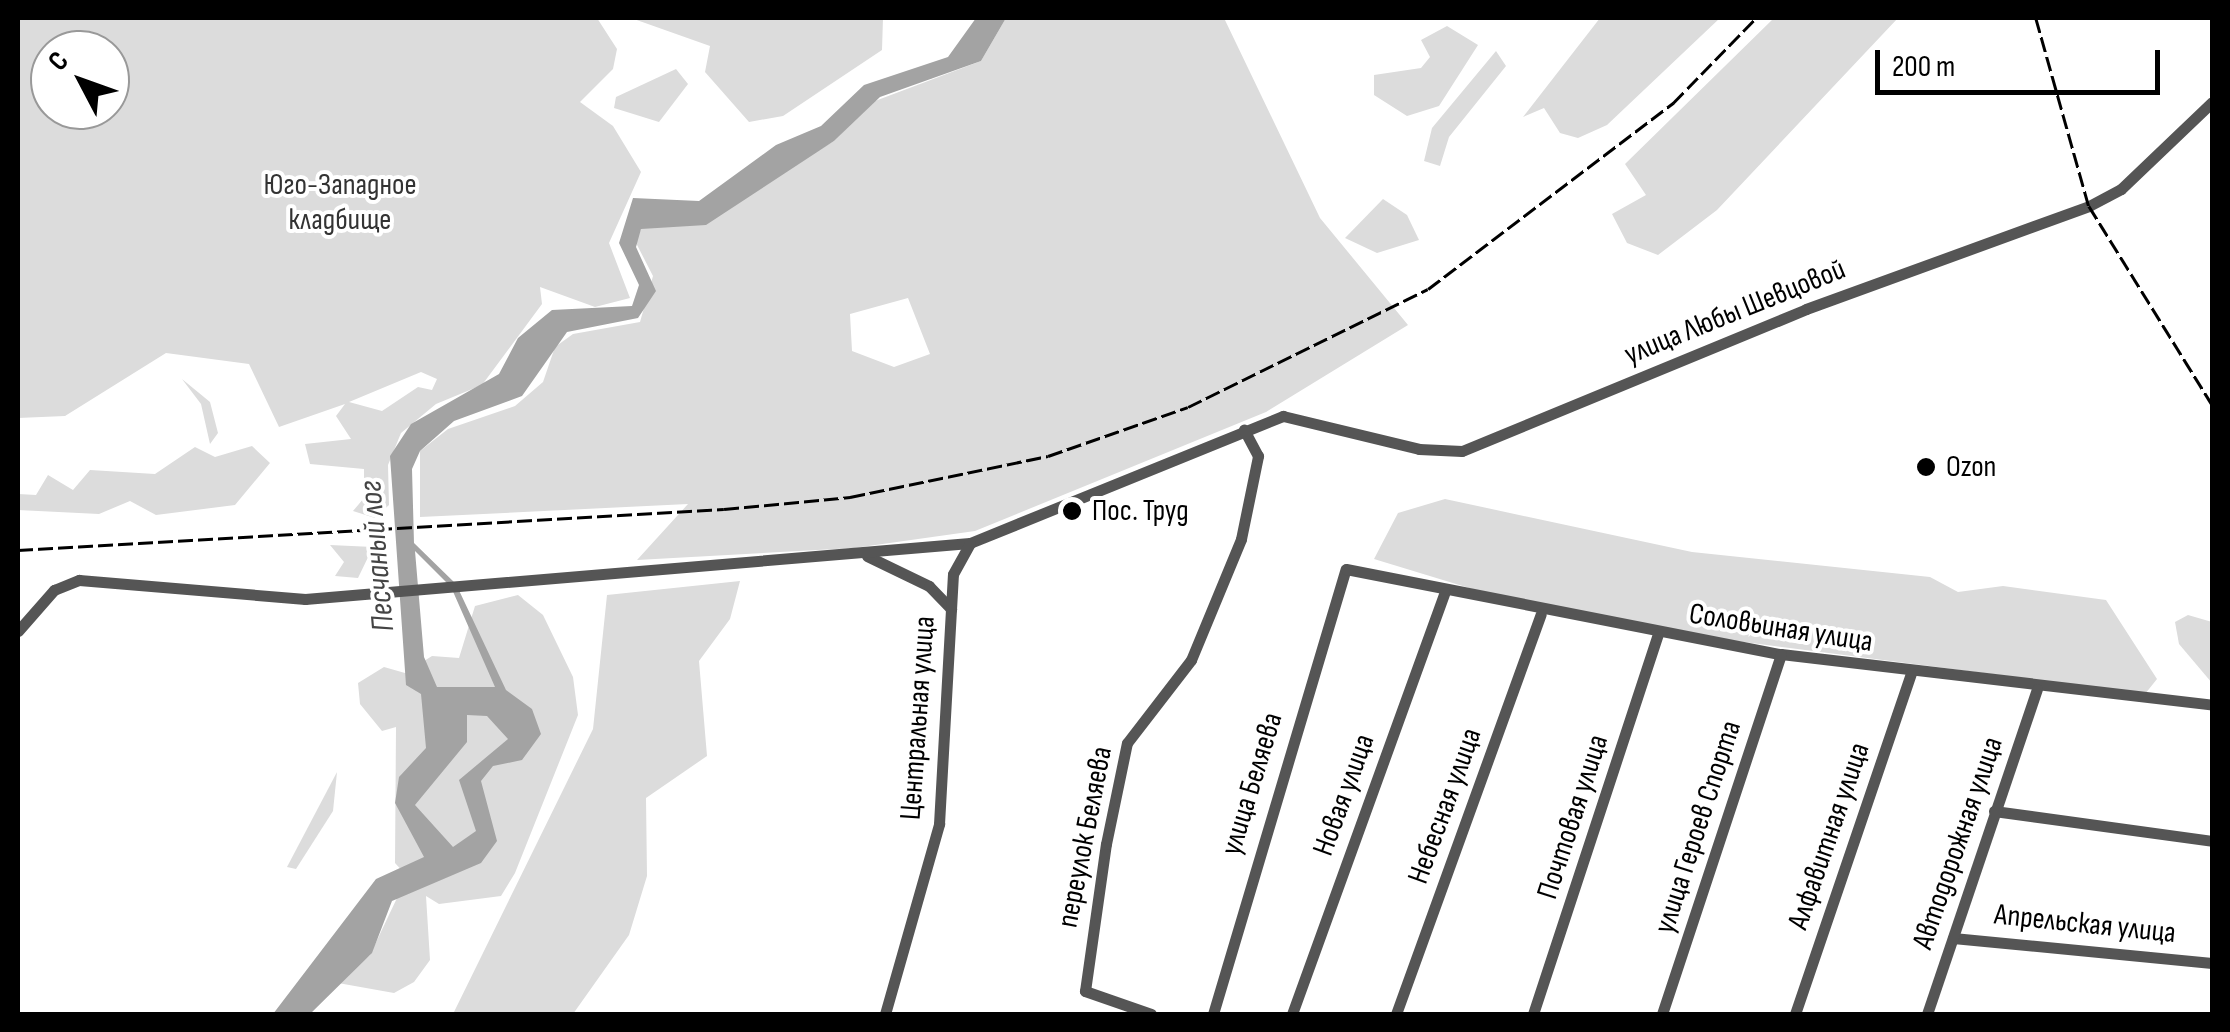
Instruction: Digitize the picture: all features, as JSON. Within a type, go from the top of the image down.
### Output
[{"type":"street","name":"улица Любы Шевцовой","points":[[18,632],[54,590],[100,578],[238,596],[381,594],[970,543],[1244,430],[1308,416],[1419,450],[1462,450],[1806,309],[2089,206],[2212,102]]},
{"type":"street","name":"переулок Беляева","points":[[1151,1014],[1085,990],[1127,743],[1191,660],[1220,601],[1258,456],[1244,430]]},
{"type":"street","name":"Центральная улица","points":[[885,1014],[939,824],[955,565],[970,543]]},
{"type":"street","points":[[861,554],[929,586],[951,609]]},
{"type":"street","name":"Соловьиная улица","points":[[1346,569],[1541,614],[1780,654],[2037,688],[2212,705]]},
{"type":"street","name":"улица Беляева","points":[[1217,1014],[1346,569]]},
{"type":"street","name":"Новая улица","points":[[1292,1014],[1444,593]]},
{"type":"street","name":"Небесная улица","points":[[1396,1014],[1541,614]]},
{"type":"street","name":"Почтовая улица","points":[[1533,1014],[1658,634]]},
{"type":"street","name":"улица Героев Спорта","points":[[1662,1014],[1780,654]]},
{"type":"street","name":"Алфавитная улица","points":[[1795,1014],[1911,673]]},
{"type":"street","name":"Автодорожная улица","points":[[1927,1014],[2037,688]]},
{"type":"street","points":[[1994,811],[2212,841]]},
{"type":"street","name":"Апрельская улица","points":[[1953,938],[2212,963]]},
{"type":"green space","name":"Юго-Западное кладбище","points":[[18,18],[597,18],[617,49],[613,69],[580,102],[613,126],[641,172],[609,243],[630,298],[595,307],[540,287],[542,304],[482,385],[436,404],[401,433],[388,465],[389,505],[375,518],[353,511],[364,498],[364,469],[310,464],[305,444],[351,439],[336,416],[345,404],[279,427],[249,364],[166,353],[65,416],[18,418]],"holes":[[[421,372],[437,379],[432,390],[418,387],[382,411],[349,402]]]},
{"type":"green space","points":[[631,18],[883,18],[882,50],[783,116],[749,122],[705,72],[710,46]]},
{"type":"green space","points":[[1006,18],[1224,18],[1320,218],[1408,325],[1266,412],[975,531],[854,548],[637,560],[688,504],[420,517],[420,451],[448,429],[515,406],[543,382],[555,347],[573,334],[640,322],[653,276],[635,241],[641,229],[783,172],[834,141],[875,101],[981,61]],"holes":[[[908,298],[930,354],[894,367],[852,351],[850,314]]]},
{"type":"green space","points":[[1600,18],[1720,18],[1607,125],[1578,138],[1560,133],[1544,108],[1523,117]]},
{"type":"green space","points":[[1774,18],[1898,18],[1717,210],[1658,255],[1627,243],[1612,214],[1646,195],[1625,164]]},
{"type":"green space","points":[[1447,26],[1478,45],[1439,106],[1407,116],[1374,95],[1374,75],[1421,68],[1430,57],[1421,40]]},
{"type":"green space","points":[[1496,51],[1506,66],[1449,137],[1440,166],[1424,161],[1432,128]]},
{"type":"green space","points":[[676,69],[688,84],[659,122],[614,108],[616,97]]},
{"type":"green space","points":[[1383,199],[1407,215],[1419,240],[1377,253],[1345,238]]},
{"type":"green space","points":[[182,379],[210,402],[218,433],[210,444],[201,404]]},
{"type":"green space","points":[[252,446],[270,463],[235,505],[156,515],[130,501],[99,514],[18,510],[18,494],[36,495],[48,475],[73,490],[90,470],[155,474],[195,447],[215,457]]},
{"type":"green space","points":[[1445,499],[1692,552],[1930,577],[1958,592],[2003,586],[2106,600],[2157,679],[2145,694],[1721,639],[1502,598],[1374,559],[1398,513]]},
{"type":"green space","points":[[330,545],[373,547],[358,578],[335,576],[344,562]]},
{"type":"green space","points":[[740,581],[730,619],[699,661],[707,756],[646,798],[647,876],[629,935],[573,1014],[453,1014],[593,729],[607,595]]},
{"type":"green space","points":[[518,595],[543,615],[573,677],[578,715],[515,873],[501,896],[439,904],[426,896],[430,960],[414,982],[394,993],[338,983],[370,955],[397,898],[417,887],[395,863],[396,727],[382,731],[360,704],[358,683],[384,667],[405,673],[432,656],[459,658],[475,606]]},
{"type":"green space","points":[[2188,615],[2212,622],[2212,683],[2179,644],[2175,622]]},
{"type":"green space","points":[[337,772],[333,811],[296,869],[287,867]]},
{"type":"shaded area","points":[[976,18],[1006,18],[981,61],[880,97],[834,141],[706,225],[641,229],[636,247],[656,291],[638,318],[567,332],[522,396],[454,421],[420,451],[412,469],[414,543],[456,584],[506,690],[532,709],[541,734],[522,760],[493,766],[481,781],[497,841],[481,863],[392,901],[372,953],[310,1014],[273,1014],[376,879],[424,857],[395,803],[399,777],[426,748],[421,694],[406,685],[390,456],[411,424],[499,374],[518,338],[552,310],[632,306],[639,285],[619,243],[633,198],[699,201],[776,145],[821,126],[864,85],[948,57]],"holes":[[[415,551],[451,587],[495,687],[437,687],[424,657]],[[467,715],[487,716],[508,739],[459,780],[476,831],[453,847],[415,805],[467,742]]]},
{"type":"railway","points":[[18,550],[724,509],[850,497],[1048,456],[1188,407],[1428,289],[1673,103],[1756,18]]},
{"type":"railway","points":[[2036,18],[2089,206],[2212,404]]},
{"type":"place","name":"Ozon","points":[[1926,467]]},
{"type":"place","name":"Пос. Труд","points":[[1072,511]]},
{"type":"water label","name":"Песчаный лог","points":[[378,556]]}]
